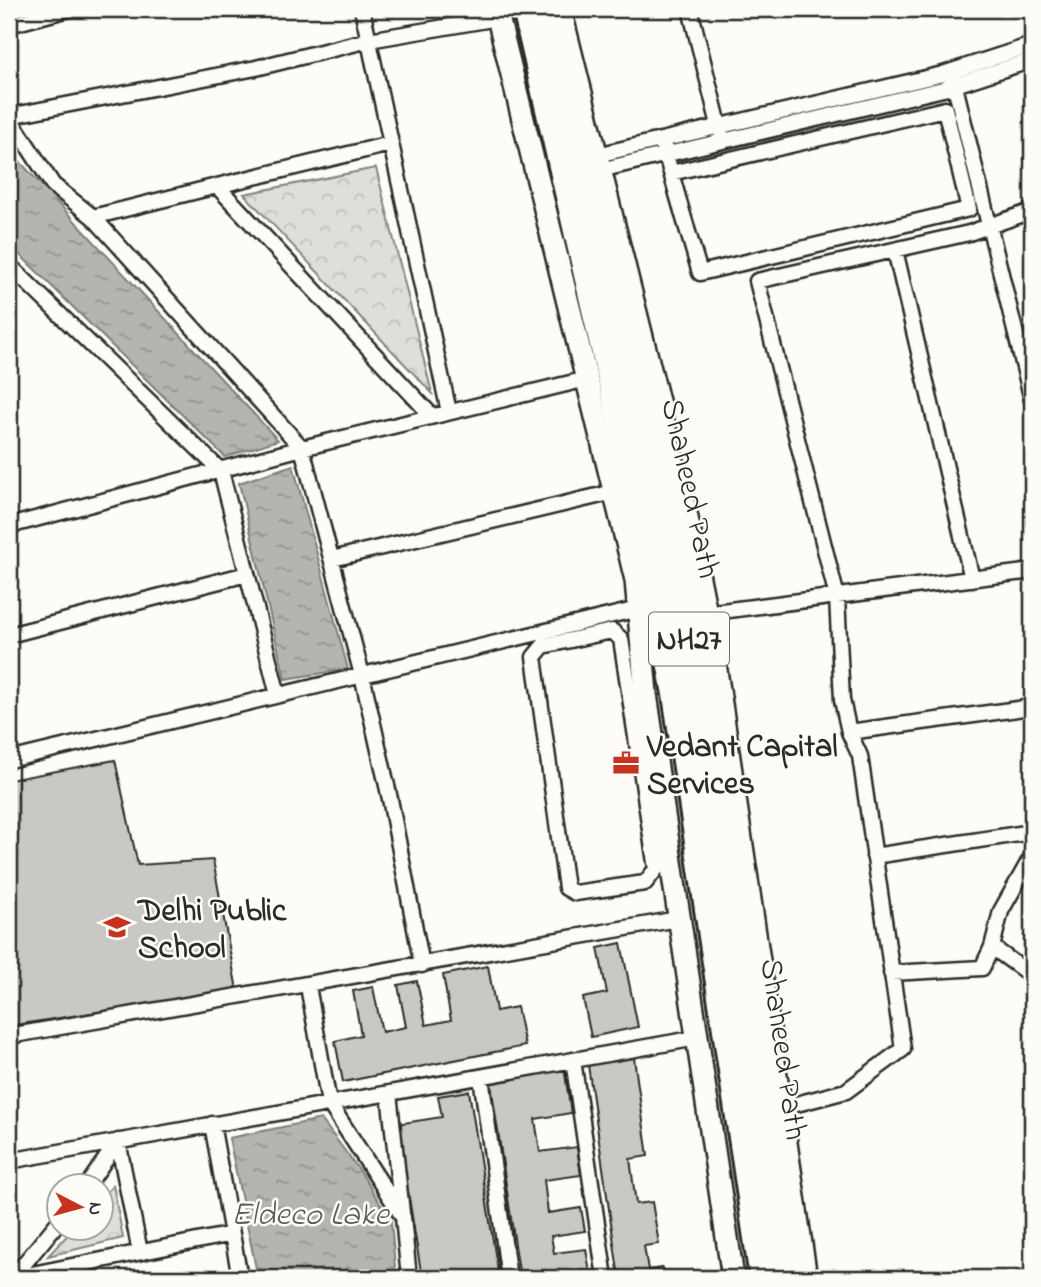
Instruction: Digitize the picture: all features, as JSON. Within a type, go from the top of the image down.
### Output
[{"type":"highway","name":"Shaheed Path","points":[[526,9],[649,545],[676,694],[763,1278]]},
{"type":"highway","name":"Shaheed Path","points":[[547,9],[604,242],[675,561],[699,695],[785,1278]]},
{"type":"street","points":[[9,25],[69,9]]},
{"type":"street","points":[[362,9],[449,412]]},
{"type":"street","points":[[560,9],[686,513],[706,613],[806,1278]]},
{"type":"street","points":[[690,9],[721,134]]},
{"type":"street","points":[[422,965],[390,799],[362,675],[302,448],[93,217],[53,185],[9,116],[256,68],[369,40],[497,13],[636,580],[637,690]]},
{"type":"street","points":[[953,78],[1032,45]]},
{"type":"street","points":[[598,163],[1032,60]]},
{"type":"street","points":[[953,78],[1032,400]]},
{"type":"street","points":[[664,147],[671,173],[700,273],[969,209],[945,109],[671,173]]},
{"type":"street","points":[[93,217],[390,144]]},
{"type":"street","points":[[217,186],[432,416]]},
{"type":"street","points":[[781,1108],[846,1091],[902,1049],[860,756],[849,732],[842,700],[837,597],[757,281],[969,233],[1032,211]]},
{"type":"street","points":[[895,250],[972,579]]},
{"type":"street","points":[[9,265],[221,471],[278,695]]},
{"type":"street","points":[[9,526],[302,448],[587,379]]},
{"type":"street","points":[[332,559],[614,492]]},
{"type":"street","points":[[706,613],[1032,570]]},
{"type":"street","points":[[9,635],[247,574]]},
{"type":"street","points":[[9,760],[638,609]]},
{"type":"street","points":[[653,796],[656,869],[645,883],[575,893],[566,888],[534,657],[543,646],[612,631],[621,639],[637,690],[653,796],[678,919],[733,1278]]},
{"type":"street","points":[[849,732],[1032,706]]},
{"type":"street","points":[[874,856],[1032,832]]},
{"type":"street","points":[[891,973],[982,968],[992,947],[1001,911],[1032,856]]},
{"type":"street","points":[[11,1033],[308,986],[678,919]]},
{"type":"street","points":[[992,947],[1032,976]]},
{"type":"street","points":[[308,986],[329,1103],[403,1217]]},
{"type":"street","points":[[9,1161],[697,1038]]},
{"type":"street","points":[[573,1060],[605,1278]]},
{"type":"street","points":[[481,1077],[509,1278]]},
{"type":"street","points":[[389,1093],[409,1278]]},
{"type":"street","points":[[212,1124],[240,1278]]},
{"type":"street","points":[[96,1172],[118,1141]]},
{"type":"street","points":[[118,1141],[140,1252]]},
{"type":"street","points":[[13,1277],[232,1234]]},
{"type":"street","points":[[13,1277],[46,1237]]},
{"type":"green space","points":[[376,168],[432,393],[244,194]]},
{"type":"green space","points":[[116,1201],[123,1238],[116,1240]]},
{"type":"green space","points":[[61,1242],[106,1242],[48,1256]]},
{"type":"water","points":[[9,150],[278,440],[225,457],[9,244]]},
{"type":"water","points":[[293,465],[348,669],[285,679],[239,483]]},
{"type":"water","name":"Eldeco Lake","points":[[321,1119],[360,1171],[391,1221],[396,1278],[258,1278],[229,1138]]},
{"type":"building","name":"Delhi Public School","points":[[115,760],[138,865],[213,860],[237,990],[9,1026],[9,780]]},
{"type":"building","points":[[621,943],[638,1027],[591,1037],[583,998],[607,993],[598,948]]},
{"type":"building","points":[[488,966],[496,1011],[517,1007],[525,1046],[343,1082],[335,1041],[361,1035],[353,991],[373,987],[382,1032],[406,1027],[398,985],[417,981],[426,1025],[451,1020],[443,975]]},
{"type":"building","points":[[634,1058],[648,1156],[630,1159],[636,1204],[652,1202],[659,1244],[644,1246],[648,1270],[663,1268],[664,1278],[619,1278],[588,1065]]},
{"type":"building","points":[[564,1067],[571,1113],[535,1119],[540,1152],[577,1147],[581,1175],[544,1180],[548,1213],[581,1208],[585,1231],[551,1236],[554,1253],[586,1249],[591,1278],[520,1278],[490,1078]]},
{"type":"building","points":[[469,1091],[499,1278],[422,1278],[397,1124],[442,1117],[438,1096]]},
{"type":"place","name":"Vedant Capital Services","points":[[626,763]]},
{"type":"place","name":"Delhi Public School","points":[[117,927]]}]
